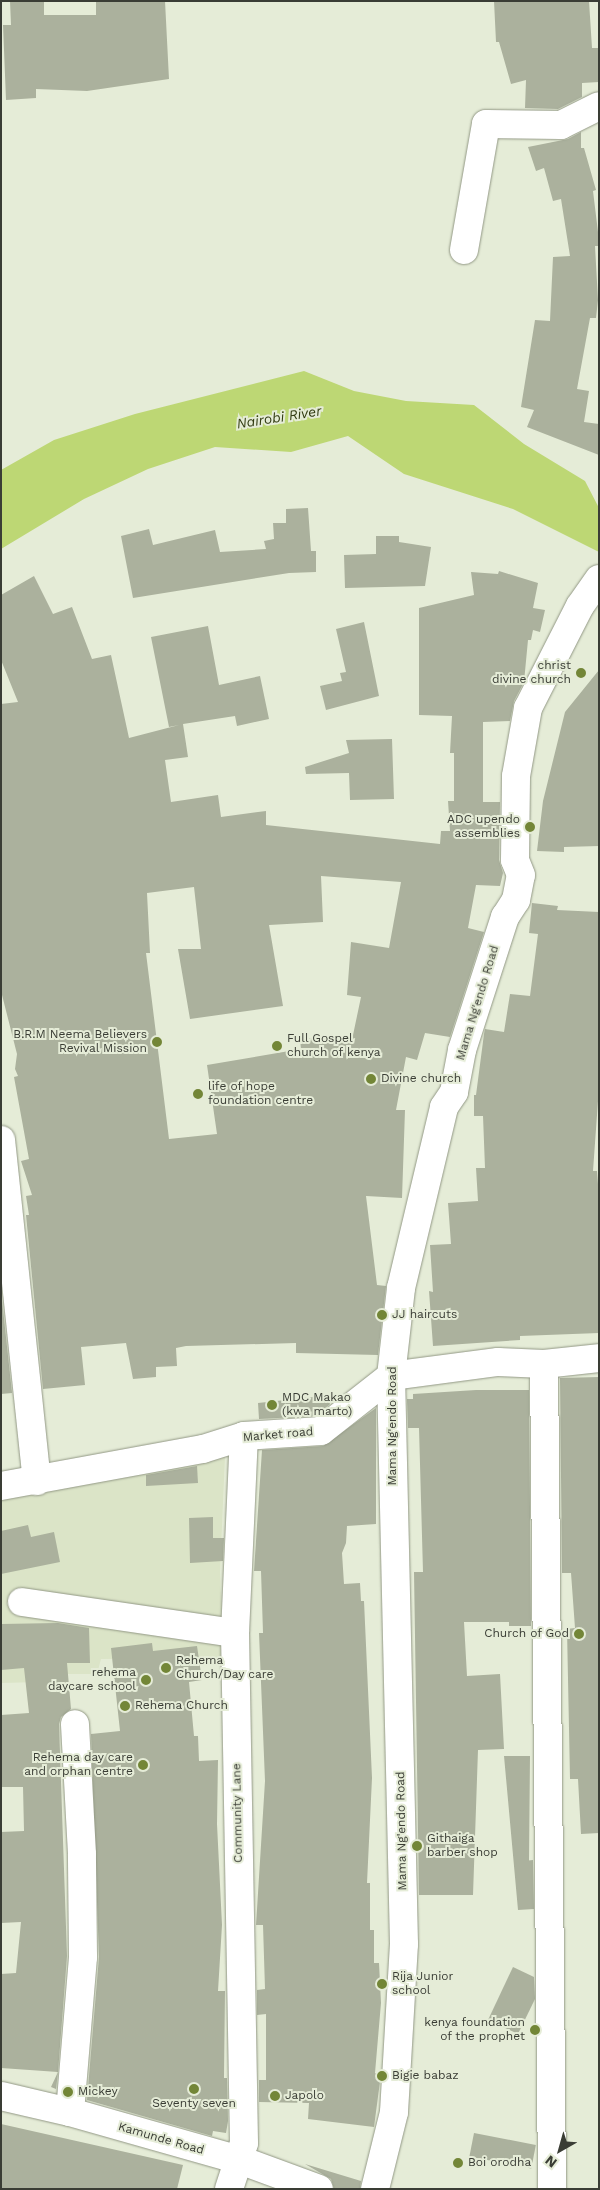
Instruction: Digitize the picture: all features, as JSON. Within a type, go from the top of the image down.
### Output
[{"type":"street","points":[[464,250],[486,124],[561,125],[599,106]]},
{"type":"street","name":"Mama Ng'endo Road","points":[[375,2189],[394,2112],[404,1944],[392,1376],[401,1288],[444,1108],[454,1092],[462,1050],[505,917],[516,900],[521,876],[515,860],[516,776],[528,708],[580,606],[599,579]]},
{"type":"street","points":[[1,1140],[37,1481]]},
{"type":"street","points":[[392,1376],[498,1362],[544,1364],[599,1358]]},
{"type":"street","points":[[544,1364],[552,2189]]},
{"type":"street","name":"Market road","points":[[1,1486],[37,1481],[203,1449],[244,1436],[321,1431],[392,1376]]},
{"type":"street","name":"Community Lane","points":[[229,2189],[244,2143],[235,1633],[244,1436]]},
{"type":"street","points":[[22,1602],[235,1633]]},
{"type":"street","points":[[70,2112],[83,1957],[82,1854],[75,1724]]},
{"type":"street","name":"Kamunde Road","points":[[1,2096],[70,2112],[240,2160],[318,2189]]},
{"type":"shaded area","points":[[225,1457],[220,1572],[224,1658],[101,1659],[97,1674],[40,1674],[40,1682],[1,1683],[1,1498]]},
{"type":"water","name":"Nairobi River","points":[[304,371],[354,391],[406,401],[474,405],[524,444],[585,481],[599,508],[599,552],[513,509],[404,474],[348,436],[291,452],[215,447],[148,469],[84,499],[1,549],[1,470],[54,440],[135,414]]},
{"type":"building","points":[[10,1],[44,1],[44,15],[96,15],[96,1],[165,1],[169,79],[87,91],[36,89],[36,98],[6,100],[3,25],[11,25]]},
{"type":"building","points":[[494,1],[589,1],[592,48],[599,48],[599,82],[582,83],[582,97],[558,109],[525,108],[526,80],[511,84],[499,42],[496,42]]},
{"type":"building","points":[[581,132],[581,148],[584,148],[596,190],[593,191],[598,232],[598,246],[595,246],[598,300],[596,318],[590,318],[577,389],[589,391],[584,422],[599,424],[599,455],[527,427],[534,410],[521,407],[535,320],[550,321],[553,257],[570,256],[561,199],[553,201],[544,168],[536,171],[528,147],[568,139]]},
{"type":"building","points":[[308,508],[311,551],[316,551],[316,572],[289,573],[133,598],[121,536],[149,529],[153,545],[215,530],[220,552],[266,549],[264,541],[274,539],[273,523],[286,523],[286,509]]},
{"type":"building","points":[[376,536],[399,536],[399,542],[431,547],[425,586],[345,588],[344,555],[376,554]]},
{"type":"building","points":[[499,571],[538,583],[533,608],[545,610],[540,632],[533,630],[531,640],[528,640],[524,682],[514,701],[510,721],[483,722],[483,802],[500,802],[499,860],[503,873],[500,886],[476,885],[468,928],[484,932],[450,1037],[425,1033],[417,1060],[406,1057],[396,1110],[405,1110],[402,1198],[366,1196],[377,1285],[386,1286],[378,1355],[296,1353],[296,1343],[186,1346],[176,1348],[177,1366],[156,1367],[156,1377],[133,1379],[126,1343],[81,1347],[85,1385],[43,1389],[26,1215],[29,1215],[26,1196],[32,1195],[21,1161],[29,1159],[14,1077],[18,1076],[15,1069],[17,1054],[1,991],[1,704],[18,702],[1,660],[1,595],[34,576],[53,614],[72,607],[92,659],[111,655],[129,738],[179,725],[169,727],[151,637],[208,626],[219,685],[260,676],[269,719],[237,726],[235,716],[183,724],[188,757],[165,760],[171,802],[218,795],[221,817],[266,811],[266,825],[440,844],[441,831],[450,831],[448,801],[454,801],[454,753],[450,753],[452,716],[419,715],[419,608],[474,595],[471,572],[498,574]],"holes":[[[321,876],[401,882],[389,948],[351,942],[347,995],[361,997],[353,1035],[300,1039],[301,1049],[207,1065],[217,1134],[169,1139],[146,953],[150,953],[147,893],[194,887],[201,949],[178,949],[190,1019],[283,1006],[269,925],[323,922]]]},
{"type":"building","points":[[364,622],[379,696],[326,710],[320,686],[342,681],[340,673],[346,672],[336,629]]},
{"type":"building","points":[[599,670],[599,846],[564,847],[564,852],[537,851],[543,801],[565,712]]},
{"type":"building","points":[[392,739],[394,799],[350,800],[349,773],[306,774],[305,767],[349,753],[346,740]]},
{"type":"building","points":[[532,903],[558,906],[557,910],[599,912],[599,1087],[593,1171],[597,1171],[599,1197],[599,1333],[520,1336],[520,1340],[433,1346],[429,1291],[433,1292],[430,1245],[451,1244],[448,1203],[478,1201],[476,1168],[485,1168],[483,1116],[474,1116],[474,1095],[476,1095],[484,1034],[485,1029],[504,1032],[510,994],[530,996],[538,934],[529,933]]},
{"type":"building","points":[[1,1291],[12,1393],[1,1394]]},
{"type":"building","points":[[599,1377],[599,1833],[581,1834],[578,1779],[570,1779],[567,1629],[575,1628],[571,1573],[562,1573],[560,1378]]},
{"type":"building","points":[[476,1390],[529,1390],[531,1626],[509,1626],[509,1622],[464,1622],[467,1676],[500,1674],[504,1749],[478,1750],[473,1895],[419,1895],[414,1572],[423,1572],[419,1428],[408,1428],[407,1399],[413,1399],[413,1394]]},
{"type":"building","points":[[331,1395],[331,1401],[334,1401],[315,1416],[259,1419],[258,1403]]},
{"type":"building","points":[[376,1408],[376,1524],[347,1526],[346,1543],[342,1553],[344,1584],[360,1583],[361,1601],[364,1601],[372,1778],[367,1883],[370,1883],[370,1930],[374,1930],[374,1963],[379,1963],[381,2003],[375,2073],[381,2074],[374,2127],[308,2119],[309,2103],[259,2102],[259,2080],[266,2080],[266,2014],[257,2015],[257,1990],[265,1989],[263,1925],[256,1925],[265,1781],[259,1633],[263,1633],[261,1571],[254,1571],[262,1450],[323,1446]]},
{"type":"building","points":[[197,1466],[198,1483],[146,1486],[146,1475]]},
{"type":"building","points":[[213,1517],[213,1538],[224,1538],[223,1561],[190,1563],[189,1518]]},
{"type":"building","points":[[28,1525],[31,1537],[54,1532],[60,1562],[1,1574],[1,1531]]},
{"type":"building","points":[[58,1623],[89,1628],[90,1663],[67,1663],[71,1709],[61,1717],[59,1724],[67,1956],[58,2072],[1,2068],[1,1974],[16,1973],[21,1922],[1,1923],[1,1832],[24,1831],[23,1787],[1,1787],[1,1715],[29,1713],[24,1668],[1,1670],[1,1624]]},
{"type":"building","points":[[152,1643],[153,1651],[197,1646],[202,1680],[189,1682],[194,1736],[198,1736],[199,1761],[218,1760],[217,1824],[222,1925],[218,1991],[225,1991],[224,2078],[227,2078],[228,2121],[226,2133],[213,2131],[212,2136],[87,2100],[99,1957],[91,1734],[120,1731],[111,1648]]},
{"type":"building","points":[[504,1756],[530,1756],[529,1860],[533,1860],[534,1909],[518,1910]]},
{"type":"building","points":[[513,1967],[534,1977],[535,1999],[518,2034],[488,2020]]},
{"type":"building","points":[[58,2072],[56,2089],[51,2087]]},
{"type":"building","points":[[1,2124],[183,2165],[177,2189],[1,2189]]},
{"type":"building","points":[[474,2133],[536,2145],[531,2169],[469,2157]]},
{"type":"building","points":[[305,2164],[361,2181],[360,2189],[334,2189],[331,2179]]},
{"type":"place","name":"christ divine church","points":[[581,673]]},
{"type":"place","name":"ADC upendo assemblies","points":[[530,827]]},
{"type":"place","name":"B.R.M Neema Believers Revival Mission","points":[[157,1042]]},
{"type":"place","name":"Full Gospel church of kenya","points":[[277,1046]]},
{"type":"place","name":"Divine church","points":[[371,1079]]},
{"type":"place","name":"life of hope foundation centre","points":[[198,1094]]},
{"type":"place","name":"JJ haircuts","points":[[382,1315]]},
{"type":"place","name":"MDC Makao (kwa marto)","points":[[272,1405]]},
{"type":"place","name":"Church of God","points":[[579,1634]]},
{"type":"place","name":"Rehema Church/Day care","points":[[166,1668]]},
{"type":"place","name":"rehema daycare school","points":[[146,1680]]},
{"type":"place","name":"Rehema Church","points":[[125,1706]]},
{"type":"place","name":"Rehema day care and orphan centre","points":[[143,1765]]},
{"type":"place","name":"Githaiga barber shop","points":[[417,1846]]},
{"type":"place","name":"Rija Junior school","points":[[382,1984]]},
{"type":"place","name":"kenya foundation of the prophet","points":[[535,2030]]},
{"type":"place","name":"Bigie babaz","points":[[382,2076]]},
{"type":"place","name":"Seventy seven","points":[[194,2089]]},
{"type":"place","name":"Mickey","points":[[68,2092]]},
{"type":"place","name":"Japolo","points":[[275,2096]]},
{"type":"place","name":"Boi orodha","points":[[458,2163]]}]
